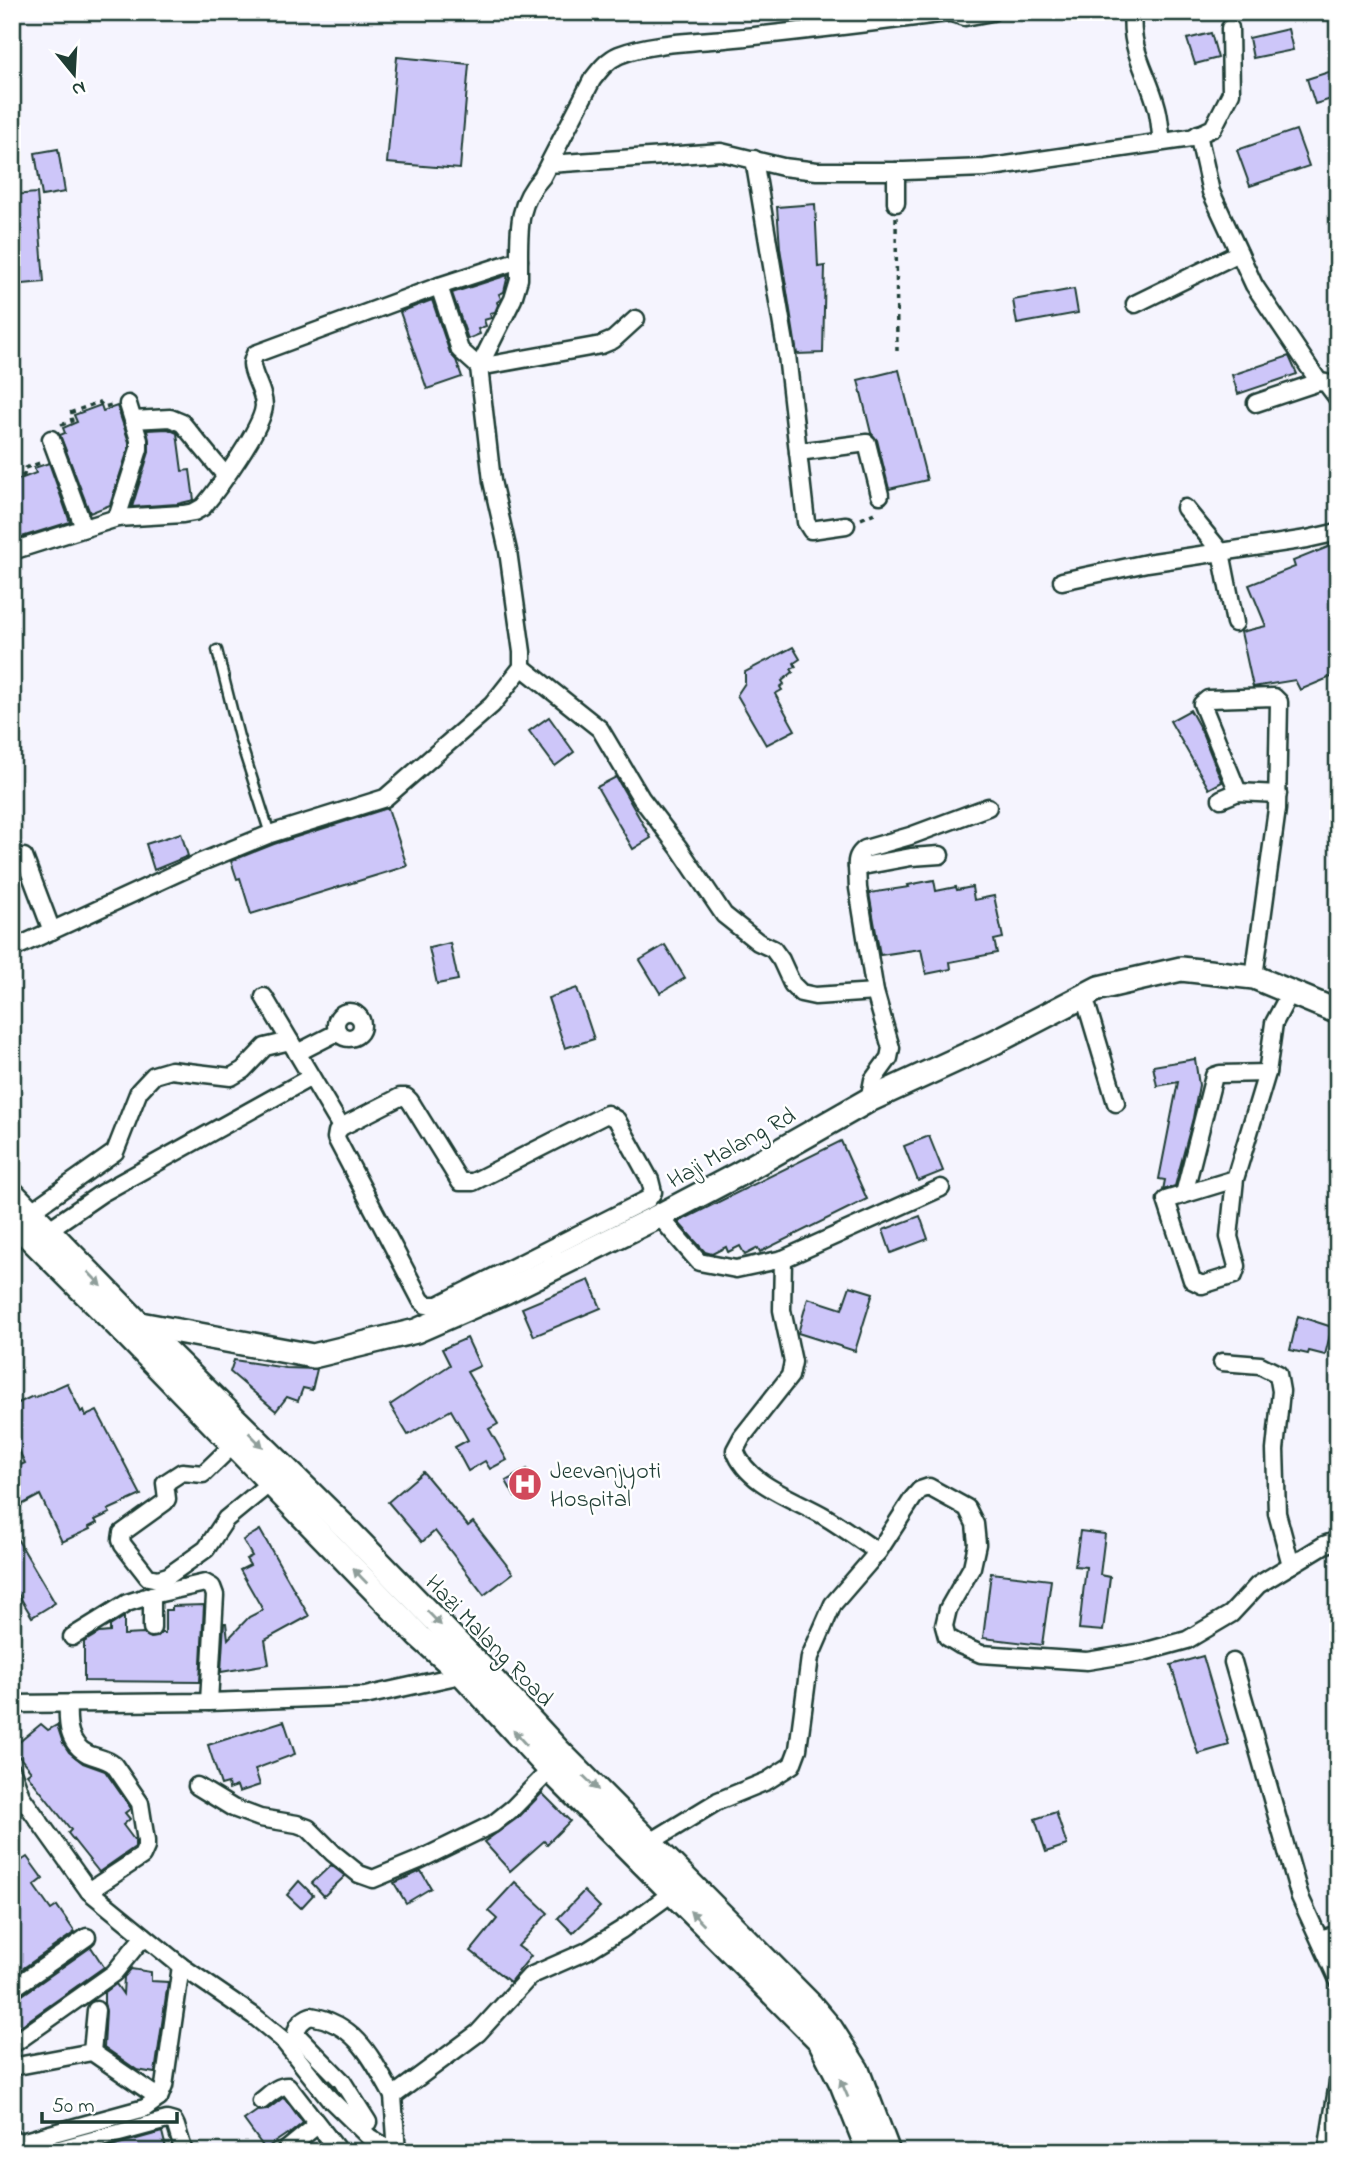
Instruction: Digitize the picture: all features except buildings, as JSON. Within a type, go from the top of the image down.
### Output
[{"type":"main road","name":"Haji Malang Rd","points":[[132,1328],[313,1356],[416,1331],[505,1292],[659,1216],[869,1100],[995,1042],[1099,988],[1181,969],[1254,977],[1338,1012]]},
{"type":"main road","name":"Hazi Malang Road","points":[[12,1193],[19,1219],[153,1350],[400,1583],[550,1770],[820,2041],[842,2084],[869,2152]]},
{"type":"main road","name":"Hazi Malang Road","points":[[19,1219],[48,1230],[132,1328]]},
{"type":"main road","name":"Hazi Malang Road","points":[[153,1350],[233,1445],[419,1636],[473,1672],[557,1749],[810,2004],[831,2029],[857,2070],[888,2152]]},
{"type":"main road","points":[[382,1599],[400,1583]]},
{"type":"street","points":[[12,949],[199,863],[270,834],[385,798],[492,705],[522,667],[508,551],[492,481],[479,367],[513,299],[519,279],[519,226],[524,203],[531,189],[542,177],[592,80],[603,66],[632,50],[694,41],[947,13],[965,17],[992,12]]},
{"type":"street","points":[[1133,12],[1131,31],[1157,108],[1162,141]]},
{"type":"street","points":[[549,164],[721,152],[783,167],[817,171],[985,168],[1191,138],[1213,128],[1231,93],[1230,28]]},
{"type":"street","points":[[1198,134],[1211,192],[1254,285],[1319,382]]},
{"type":"street","points":[[754,159],[787,355],[805,518],[808,527],[816,531],[846,525]]},
{"type":"street","points":[[896,171],[896,203]]},
{"type":"street","points":[[1135,304],[1239,253]]},
{"type":"street","points":[[12,551],[117,518],[194,512],[203,507],[259,423],[264,405],[252,364],[255,354],[439,286],[519,260]]},
{"type":"street","points":[[439,286],[460,350],[479,367]]},
{"type":"street","points":[[479,367],[601,345],[613,340],[636,319]]},
{"type":"street","points":[[1256,402],[1319,382],[1326,383],[1338,399]]},
{"type":"street","points":[[117,518],[139,449],[139,440],[128,404]]},
{"type":"street","points":[[133,420],[176,419],[183,423],[225,475]]},
{"type":"street","points":[[51,439],[84,528]]},
{"type":"street","points":[[798,452],[867,443],[880,495]]},
{"type":"street","points":[[1185,508],[1221,552],[1236,623]]},
{"type":"street","points":[[1062,581],[1147,563],[1338,532]]},
{"type":"street","points":[[522,667],[600,729],[641,798],[724,915],[758,942],[773,948],[792,984],[801,993],[815,996],[875,992]]},
{"type":"street","points":[[1238,792],[1202,704],[1208,699],[1274,697],[1279,702],[1278,794],[1272,857],[1254,977]]},
{"type":"street","points":[[1221,799],[1238,792],[1278,794]]},
{"type":"street","points":[[869,1100],[873,1080],[889,1058],[891,1048],[875,992],[856,860],[865,849],[957,820],[988,807]]},
{"type":"street","points":[[857,867],[911,857],[940,855]]},
{"type":"street","points":[[24,857],[52,931]]},
{"type":"street","points":[[1235,1179],[1166,1200],[1192,1280],[1202,1285],[1236,1272],[1237,1266],[1229,1237],[1235,1179],[1267,1073],[1274,1023],[1292,991]]},
{"type":"street","points":[[1084,996],[1116,1102]]},
{"type":"street","points":[[264,998],[341,1127]]},
{"type":"street","points":[[19,1219],[115,1152],[139,1091],[154,1075],[171,1070],[232,1077],[243,1070],[265,1047],[293,1047],[338,1032]]},
{"type":"street","points":[[1184,1194],[1214,1076],[1267,1073]]},
{"type":"street","points":[[48,1230],[102,1193],[311,1077]]},
{"type":"street","points":[[406,1097],[457,1179],[466,1183],[473,1182],[607,1114],[617,1120],[650,1180],[653,1192],[648,1199],[438,1305],[430,1306],[421,1300],[338,1144],[337,1132],[341,1127],[394,1099],[406,1097]]},
{"type":"street","points":[[659,1216],[699,1262],[736,1269],[783,1259],[941,1188]]},
{"type":"street","points":[[783,1259],[782,1310],[793,1362],[790,1376],[742,1437],[735,1450],[739,1462],[763,1483],[825,1516],[878,1552]]},
{"type":"street","points":[[1222,1362],[1260,1365],[1278,1374],[1281,1391],[1275,1450],[1277,1513],[1291,1565]]},
{"type":"street","points":[[233,1445],[203,1474],[182,1472],[165,1483],[165,1502],[122,1533],[121,1540],[148,1577],[158,1579],[168,1576],[206,1549],[226,1518],[270,1483]]},
{"type":"street","points":[[649,1843],[718,1801],[766,1781],[792,1765],[798,1749],[810,1657],[834,1604],[878,1552],[920,1490],[929,1487],[967,1508],[975,1524],[976,1545],[972,1567],[948,1609],[944,1626],[947,1636],[981,1654],[1087,1661],[1143,1652],[1187,1640],[1231,1614],[1258,1585],[1338,1540]]},
{"type":"street","points":[[72,1637],[127,1603],[205,1584],[212,1587],[215,1603],[209,1702]]},
{"type":"street","points":[[152,1595],[152,1628]]},
{"type":"street","points":[[1233,1662],[1300,1897],[1338,1980]]},
{"type":"street","points":[[12,1704],[209,1702],[365,1696],[473,1672]]},
{"type":"street","points":[[68,1704],[67,1726],[77,1746],[114,1765],[140,1803],[146,1841],[142,1856],[89,1891]]},
{"type":"street","points":[[197,1786],[233,1808],[260,1818],[307,1828],[359,1874],[373,1879],[493,1824],[513,1808],[550,1770]]},
{"type":"street","points":[[12,1771],[21,1796],[89,1891],[181,1966],[254,2016],[282,2039],[329,2098],[369,2137],[395,2152]]},
{"type":"street","points":[[393,2096],[478,2033],[530,1976],[587,1951],[673,1893]]},
{"type":"street","points":[[1320,1939],[1338,1934]]},
{"type":"street","points":[[12,2045],[114,1973],[144,1936]]},
{"type":"street","points":[[12,1990],[87,1937]]},
{"type":"street","points":[[12,2139],[21,2142],[145,2108],[159,2098],[164,2085],[181,1966]]},
{"type":"street","points":[[92,2052],[96,2010]]},
{"type":"street","points":[[368,2122],[342,2081],[296,2034],[304,2019],[311,2015],[336,2023],[358,2040],[368,2052],[393,2096],[395,2152]]},
{"type":"street","points":[[12,2067],[92,2052],[159,2098]]},
{"type":"street","points":[[1327,2152],[1338,2083]]},
{"type":"street","points":[[261,2101],[278,2088],[288,2087],[339,2152]]},
{"type":"street","points":[[48,2152],[167,2120],[174,2122],[184,2152]]},
{"type":"street","points":[[284,2152],[317,2125]]},
{"type":"lane","points":[[217,650],[239,737],[270,834]]},
{"type":"path","points":[[896,203],[897,351]]},
{"type":"path","points":[[51,439],[60,426],[72,421],[70,413],[99,402],[104,407],[123,401],[128,404]]},
{"type":"path","points":[[12,480],[24,475],[24,468],[57,456]]},
{"type":"path","points":[[846,525],[878,513],[882,502],[880,495]]},
{"type":"place","name":"Jeevanjyoti Hospital","points":[[525,1484]]}]
